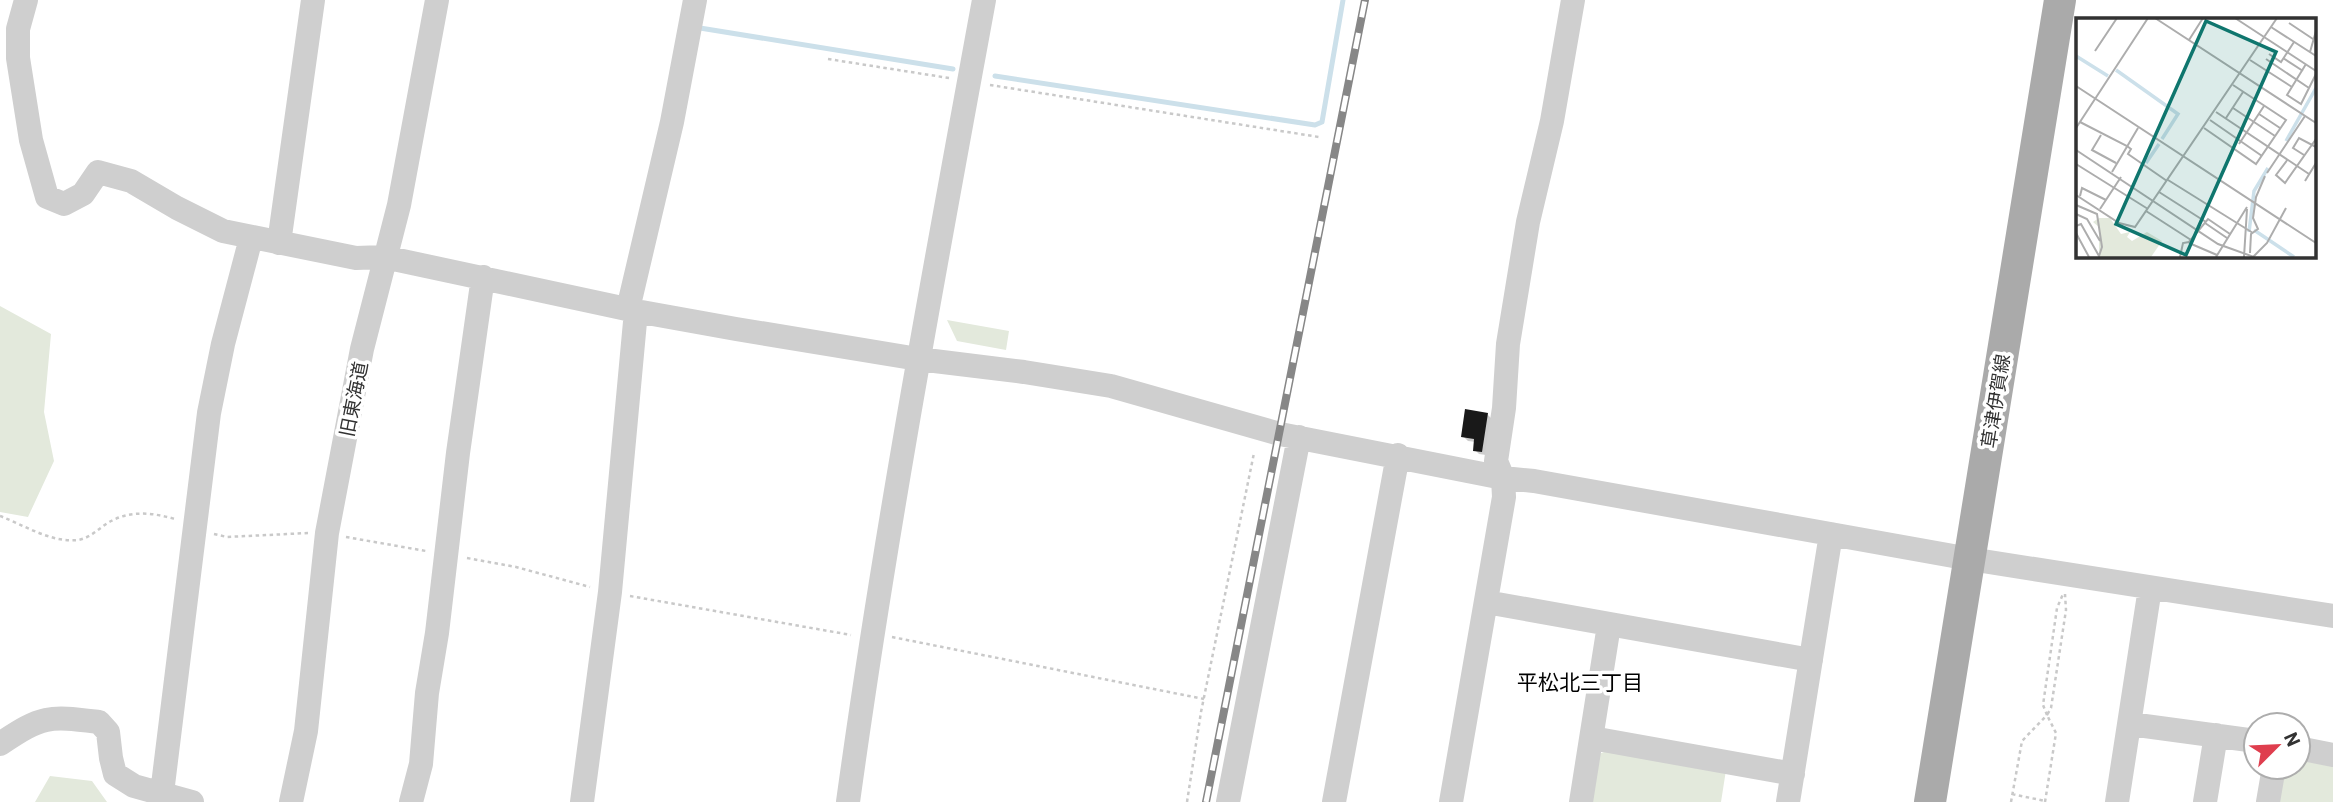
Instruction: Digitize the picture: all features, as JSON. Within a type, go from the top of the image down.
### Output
[{"type":"main road","name":"草津伊賀線","points":[[1930,802],[2060,0]]},
{"type":"street","points":[[26,0],[18,29],[18,58],[31,140],[47,197],[64,204],[83,194],[99,172],[131,181],[223,231],[251,238],[356,258],[384,257],[483,276],[632,310],[918,359],[1111,386],[1299,438],[1503,478],[1970,559],[2333,616]]},
{"type":"street","points":[[279,243],[313,0]]},
{"type":"street","name":"旧東海道","points":[[291,802],[306,731],[327,533],[362,349],[399,205],[437,0]]},
{"type":"street","points":[[582,802],[610,592],[632,310],[695,0]]},
{"type":"street","points":[[848,802],[871,639],[918,359],[984,0]]},
{"type":"street","points":[[1451,802],[1504,497],[1503,478],[1496,461],[1504,408],[1508,344],[1528,222],[1552,121],[1573,0]]},
{"type":"street","points":[[162,793],[209,413],[223,344],[251,238]]},
{"type":"street","points":[[411,802],[421,764],[427,693],[483,276]]},
{"type":"street","points":[[1228,802],[1299,438]]},
{"type":"street","points":[[1334,802],[1398,456]]},
{"type":"street","points":[[1788,802],[1831,534]]},
{"type":"street","points":[[2116,802],[2150,587]]},
{"type":"street","points":[[1486,602],[1811,660]]},
{"type":"street","points":[[1581,802],[1609,625]]},
{"type":"street","points":[[0,744],[36,721],[61,717],[99,722],[108,732],[115,774],[123,792],[134,786],[192,802]]},
{"type":"street","points":[[2130,724],[2242,739]]},
{"type":"street","points":[[2205,802],[2216,735]]},
{"type":"street","points":[[1592,738],[1793,774]]},
{"type":"street","points":[[2312,751],[2333,755]]},
{"type":"street","points":[[2268,802],[2272,781]]},
{"type":"path","points":[[828,59],[1319,137]]},
{"type":"path","points":[[1187,802],[1254,453]]},
{"type":"path","points":[[0,516],[30,530],[79,540],[94,534],[112,520],[140,513],[178,520],[227,537],[327,533]]},
{"type":"path","points":[[2011,802],[2012,794],[2022,741],[2047,715],[2051,708],[2064,622],[2065,587],[2057,608],[2043,705],[2047,715],[2056,733],[2045,801],[2012,794]]},
{"type":"path","points":[[871,639],[886,635],[1205,699]]},
{"type":"shaded area","points":[[0,306],[51,334],[44,412],[54,461],[28,517],[0,512]]},
{"type":"shaded area","points":[[947,320],[1009,331],[1006,350],[957,341]]},
{"type":"shaded area","points":[[1612,749],[1726,770],[1721,802],[1589,802],[1596,755]]},
{"type":"shaded area","points":[[2312,761],[2333,764],[2333,802],[2275,802],[2279,781],[2312,781]]},
{"type":"shaded area","points":[[50,776],[92,781],[107,802],[35,802]]},
{"type":"building","points":[[1465,409],[1488,413],[1482,452],[1473,451],[1474,439],[1461,437]]},
{"type":"waterway","points":[[995,76],[1315,125],[1322,122],[1343,0]]},
{"type":"waterway","points":[[700,28],[953,69]]},
{"type":"railway","points":[[1206,802],[1365,0]]},
{"type":"district","name":"平松北三丁目","points":[[1580,681]]}]
